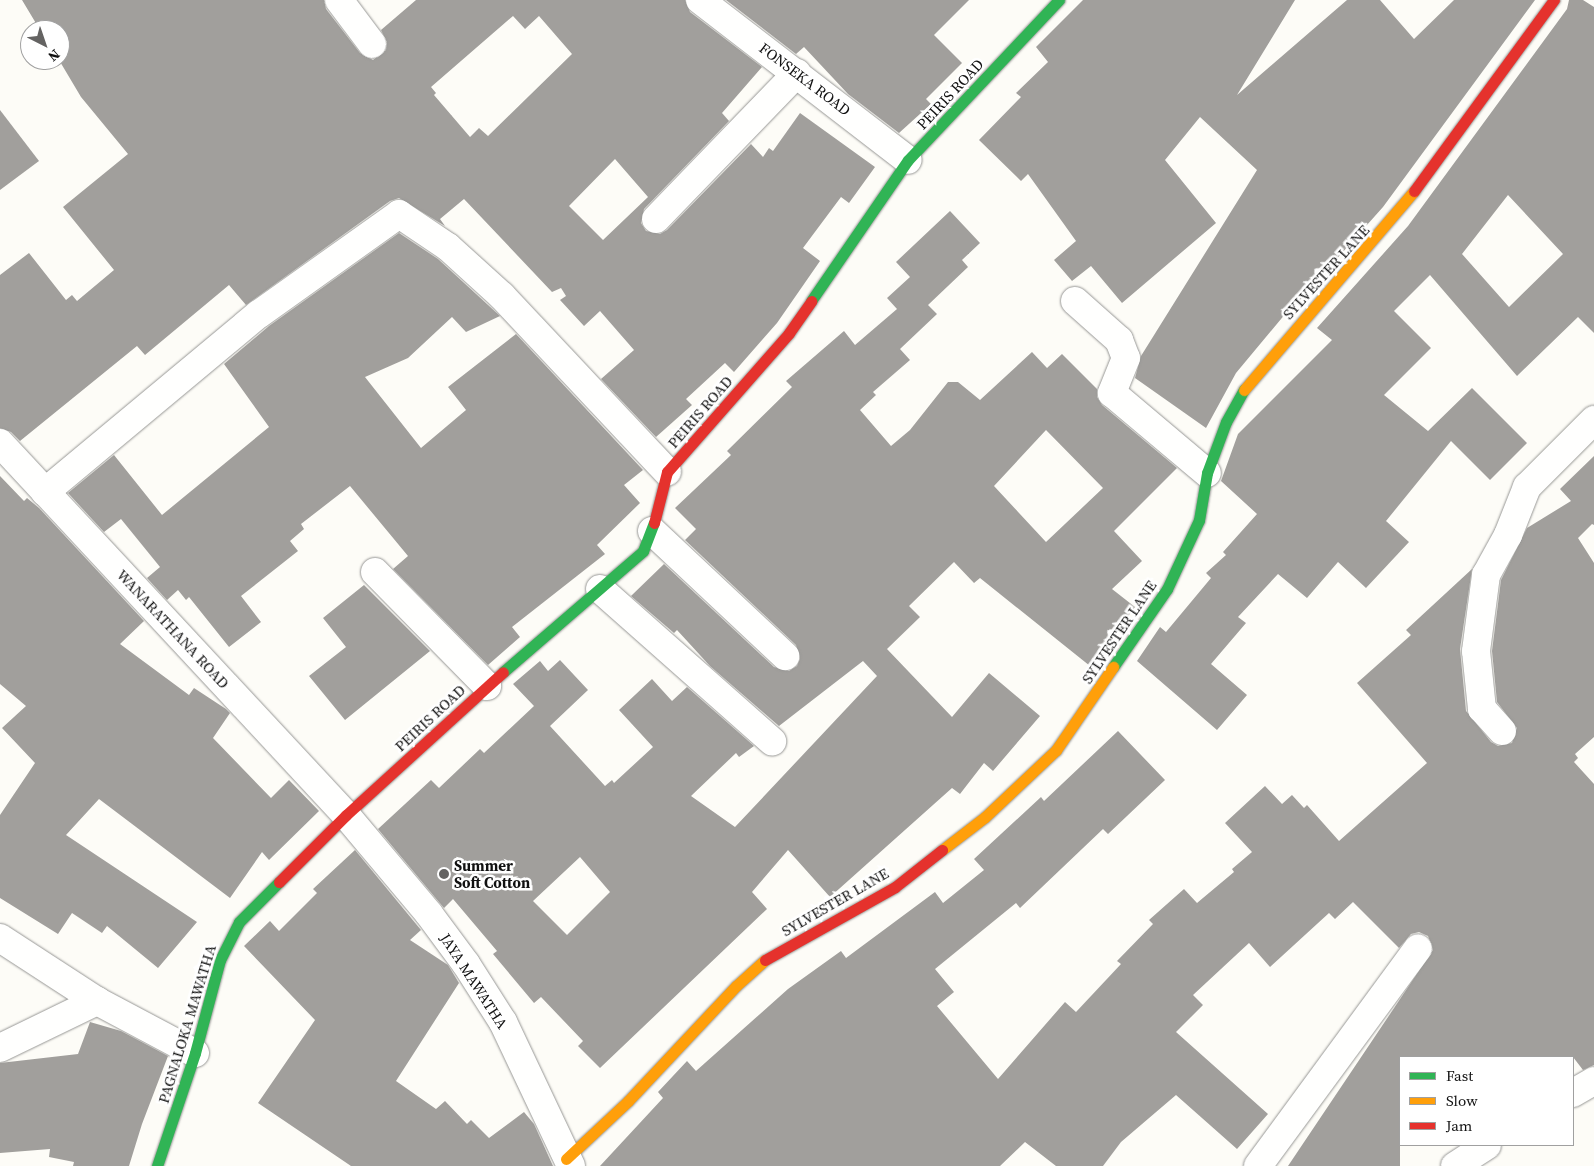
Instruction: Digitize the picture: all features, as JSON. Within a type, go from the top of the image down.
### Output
[{"type":"street","points":[[339,0],[372,44]]},
{"type":"street","name":"FONSEKA ROAD","points":[[700,0],[908,160]]},
{"type":"street","name":"PEIRIS ROAD","points":[[346,815],[487,686],[643,551],[652,531],[667,472],[789,333],[908,160],[1059,0]]},
{"type":"street","name":"SYLVESTER LANE","points":[[569,1162],[736,986],[768,956],[895,887],[964,835],[1035,773],[1056,750],[1167,590],[1199,520],[1207,473],[1226,422],[1248,383],[1396,218],[1554,0]]},
{"type":"street","points":[[656,219],[797,73]]},
{"type":"street","points":[[45,492],[259,314],[399,214],[448,247],[502,296],[667,472]]},
{"type":"street","points":[[1075,300],[1119,340],[1126,358],[1112,393],[1207,473]]},
{"type":"street","points":[[1502,731],[1482,709],[1476,651],[1486,575],[1508,535],[1528,487],[1594,420]]},
{"type":"street","name":"WANARATHANA ROAD","points":[[0,443],[346,815]]},
{"type":"street","points":[[652,531],[785,656]]},
{"type":"street","points":[[375,572],[487,686]]},
{"type":"street","points":[[600,589],[772,741]]},
{"type":"street","name":"JAYA MAWATHA","points":[[346,815],[466,964],[502,1022],[569,1162]]},
{"type":"street","name":"PAGNALOKA MAWATHA","points":[[157,1166],[195,1054],[220,960],[239,922],[346,815]]},
{"type":"street","points":[[0,938],[97,1001],[195,1054]]},
{"type":"street","points":[[1258,1166],[1418,948]]},
{"type":"street","points":[[0,1048],[97,1001]]},
{"type":"street","points":[[1574,1092],[1594,1080]]},
{"type":"street","points":[[1455,1166],[1485,1146]]},
{"type":"building","points":[[22,0],[324,0],[326,9],[360,53],[373,60],[386,50],[387,42],[381,30],[416,0],[685,0],[690,12],[762,67],[722,113],[729,121],[644,209],[641,223],[646,231],[660,234],[667,230],[751,144],[763,157],[769,148],[773,151],[800,113],[875,167],[849,203],[841,197],[803,248],[820,261],[777,323],[734,372],[725,363],[686,399],[692,405],[656,437],[601,379],[634,350],[600,311],[584,326],[560,300],[566,296],[561,288],[552,292],[464,199],[440,219],[445,226],[399,198],[390,201],[246,305],[229,285],[145,355],[137,346],[20,441],[11,432],[0,428],[0,275],[29,253],[66,300],[72,295],[77,301],[114,270],[63,207],[128,154],[81,97],[65,70],[70,70],[70,20],[34,20]],"holes":[[[513,16],[525,29],[539,16],[572,54],[488,136],[479,128],[470,137],[434,95],[436,93],[431,87]],[[615,159],[648,197],[603,240],[569,206]]]},
{"type":"building","points":[[726,0],[969,0],[934,35],[962,63],[926,99],[931,104],[899,133],[848,94],[804,47],[796,54]]},
{"type":"building","points":[[1083,0],[1295,0],[1237,95],[1347,0],[1380,0],[1414,39],[1454,0],[1535,0],[1383,207],[1293,308],[1291,307],[1236,373],[1206,428],[1135,378],[1141,356],[1257,170],[1200,117],[1165,160],[1216,223],[1122,303],[1091,266],[1072,281],[1054,260],[1076,241],[1028,174],[1021,181],[979,140],[1021,97],[1016,93],[1048,62],[1036,47]]},
{"type":"building","points":[[1569,0],[1583,0],[1594,7],[1594,333],[1578,317],[1517,376],[1430,275],[1394,311],[1431,348],[1384,395],[1428,431],[1472,388],[1527,443],[1490,480],[1451,441],[1386,521],[1409,542],[1366,588],[1338,562],[1307,598],[1278,574],[1238,617],[1246,623],[1211,664],[1247,695],[1217,730],[1137,661],[1160,627],[1166,632],[1211,578],[1206,573],[1226,555],[1223,552],[1257,514],[1221,481],[1238,434],[1332,340],[1317,328],[1408,226],[1567,9]],"holes":[[[1508,195],[1563,254],[1509,307],[1462,254]]]},
{"type":"building","points":[[0,110],[39,161],[0,190]]},
{"type":"building","points":[[950,211],[980,243],[962,260],[968,267],[928,305],[937,314],[900,349],[910,360],[873,392],[876,395],[860,410],[891,446],[910,430],[948,382],[958,382],[980,400],[1032,352],[1047,368],[1062,354],[1097,389],[1097,397],[1102,405],[1177,468],[1114,531],[1142,561],[1112,589],[1135,607],[1090,666],[980,578],[974,583],[954,562],[909,606],[920,617],[887,649],[952,717],[989,673],[1040,716],[993,771],[984,763],[960,794],[952,788],[830,897],[788,850],[752,892],[767,909],[600,1068],[578,1046],[583,1041],[541,997],[534,1003],[493,954],[497,951],[453,899],[444,908],[378,829],[431,780],[439,788],[480,749],[484,753],[534,706],[513,684],[540,661],[548,671],[560,660],[588,690],[550,726],[605,786],[612,780],[614,783],[653,747],[619,710],[652,679],[672,701],[687,687],[754,746],[739,757],[736,753],[691,796],[735,827],[877,676],[863,661],[779,726],[710,666],[677,630],[674,633],[631,596],[664,564],[774,667],[789,671],[797,666],[800,659],[796,645],[685,540],[696,529],[675,508],[731,455],[727,451],[792,387],[786,381],[844,331],[855,345],[897,309],[887,298],[910,277],[896,262]],"holes":[[[1046,430],[1103,488],[1046,542],[994,486]],[[580,857],[610,892],[567,935],[533,901]]]},
{"type":"building","points":[[399,233],[438,259],[500,316],[466,332],[452,317],[408,358],[365,377],[421,448],[466,410],[448,387],[516,334],[643,470],[624,485],[640,503],[597,545],[605,554],[512,627],[520,637],[488,665],[393,569],[408,556],[350,486],[301,524],[304,529],[290,541],[298,551],[241,596],[261,622],[229,647],[189,597],[186,600],[178,590],[167,600],[147,578],[160,567],[121,519],[104,532],[68,493],[114,455],[162,515],[269,427],[224,364],[269,326]]},
{"type":"building","points":[[1594,456],[1594,525],[1592,524],[1578,538],[1594,563],[1594,737],[1575,754],[1578,758],[1574,762],[1594,784],[1594,1065],[1583,1070],[1574,1056],[1399,1056],[1400,1166],[1288,1166],[1433,950],[1428,936],[1419,932],[1411,934],[1399,948],[1353,902],[1335,919],[1329,913],[1270,967],[1249,943],[1193,995],[1203,1005],[1176,1032],[1268,1114],[1237,1149],[1176,1095],[1121,1142],[1103,1166],[1056,1166],[1025,1142],[1000,1166],[600,1166],[663,1098],[658,1092],[687,1061],[696,1071],[788,989],[841,951],[846,958],[935,892],[943,903],[984,870],[974,859],[1041,797],[1044,801],[1118,731],[1165,780],[1108,834],[1103,829],[1020,908],[1016,903],[935,969],[954,992],[937,1006],[998,1079],[1065,1002],[1076,1012],[1121,964],[1117,961],[1153,924],[1149,920],[1184,889],[1197,903],[1234,872],[1232,869],[1252,852],[1225,823],[1265,786],[1282,804],[1292,795],[1304,808],[1307,805],[1339,841],[1427,763],[1357,683],[1411,635],[1406,630],[1472,569],[1460,649],[1466,711],[1491,742],[1498,746],[1512,743],[1517,728],[1497,702],[1492,651],[1501,580],[1527,528],[1571,501],[1560,489]]},
{"type":"building","points":[[0,476],[24,501],[27,498],[39,508],[144,621],[120,644],[189,695],[194,688],[230,713],[213,738],[271,798],[289,780],[319,811],[269,860],[262,852],[230,898],[99,799],[66,835],[197,922],[158,968],[107,926],[102,933],[72,913],[58,934],[0,898],[0,815],[35,763],[2,728],[26,706],[0,684]]},
{"type":"building","points":[[364,585],[430,651],[345,720],[309,676],[346,647],[323,618]]},
{"type":"building","points":[[355,850],[421,930],[410,940],[448,965],[459,983],[396,1081],[436,1109],[445,1101],[467,1124],[471,1120],[489,1138],[524,1112],[534,1124],[553,1166],[351,1166],[258,1103],[315,1020],[244,946],[270,921],[279,931],[317,893],[313,889]]},
{"type":"building","points":[[90,1022],[121,1031],[168,1056],[142,1124],[129,1166],[73,1166],[74,1162],[49,1157],[50,1149],[0,1153],[0,1063],[78,1054]]},
{"type":"traffic: fast","points":[[811,301],[908,160],[1059,0]]},
{"type":"traffic: fast","points":[[1113,667],[1167,589],[1199,520],[1207,473],[1226,422],[1244,390]]},
{"type":"traffic: fast","points":[[503,672],[643,551],[654,523]]},
{"type":"traffic: fast","points":[[157,1166],[195,1053],[220,960],[239,922],[279,882]]},
{"type":"traffic: slow","points":[[1244,390],[1414,191]]},
{"type":"traffic: slow","points":[[942,850],[985,817],[1056,750],[1113,667]]},
{"type":"traffic: slow","points":[[566,1159],[628,1101],[736,986],[765,960]]},
{"type":"traffic: jam","points":[[1414,191],[1554,0]]},
{"type":"traffic: jam","points":[[654,523],[667,472],[789,333],[811,301]]},
{"type":"traffic: jam","points":[[279,882],[346,815],[503,672]]},
{"type":"traffic: jam","points":[[765,960],[895,887],[942,850]]},
{"type":"place","name":"Summer Soft Cotton","points":[[444,874]]}]
